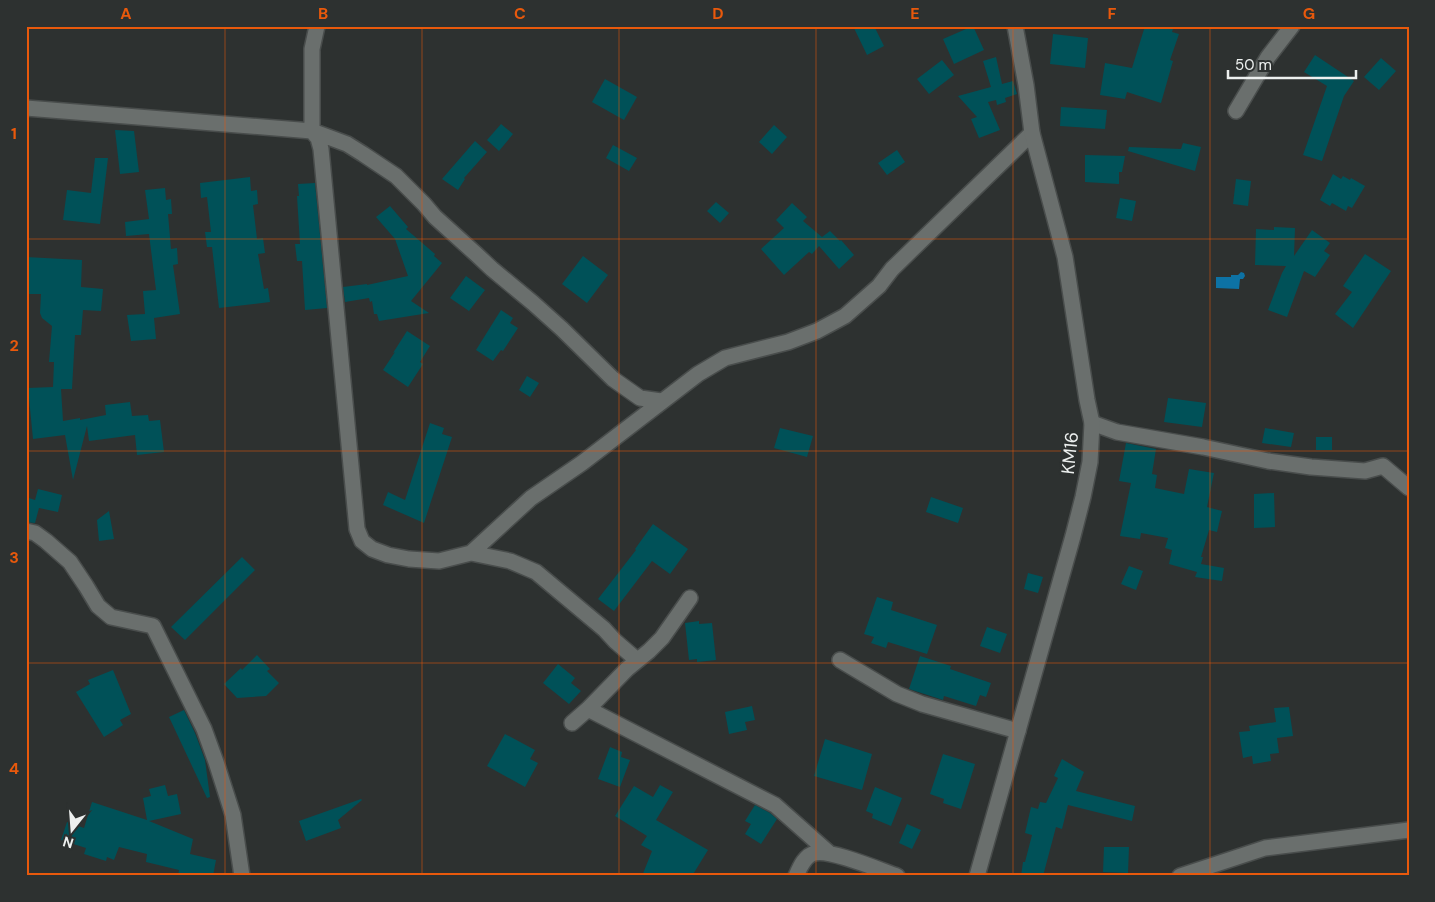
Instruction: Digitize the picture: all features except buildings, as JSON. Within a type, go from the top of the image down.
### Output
[{"type":"street","points":[[317,26],[312,49],[312,130],[318,138],[321,149],[357,529],[362,541],[372,549],[402,558],[439,561],[471,553],[510,561],[536,572],[604,629],[637,660]]},
{"type":"street","name":"KM16","points":[[977,876],[1083,497],[1090,462],[1092,423],[1065,257],[1032,133],[1026,85],[1015,26]]},
{"type":"street","points":[[1236,111],[1268,57],[1292,26]]},
{"type":"street","points":[[26,108],[312,130],[347,144],[396,176],[424,204],[434,217],[492,270],[555,322],[613,379],[640,398],[661,401]]},
{"type":"street","points":[[471,553],[531,498],[582,463],[698,374],[725,358],[788,342],[817,331],[846,316],[879,286],[892,269],[1032,133]]},
{"type":"street","points":[[1092,423],[1117,432],[1311,468],[1365,471],[1384,466],[1409,488]]},
{"type":"street","points":[[26,531],[35,533],[70,562],[98,606],[111,617],[153,626],[204,729],[216,762],[233,816],[242,876]]},
{"type":"street","points":[[572,723],[637,660],[650,652],[690,598]]},
{"type":"street","points":[[840,660],[897,694],[913,701],[1018,731]]},
{"type":"street","points":[[588,709],[775,805],[828,852],[898,876]]},
{"type":"street","points":[[1192,874],[1265,848],[1409,830]]},
{"type":"street","points":[[796,876],[802,863],[814,853],[828,852]]},
{"type":"water","points":[[1241,272],[1245,276],[1243,279],[1240,279],[1239,289],[1216,288],[1216,277],[1231,277],[1231,275],[1238,275]]}]
